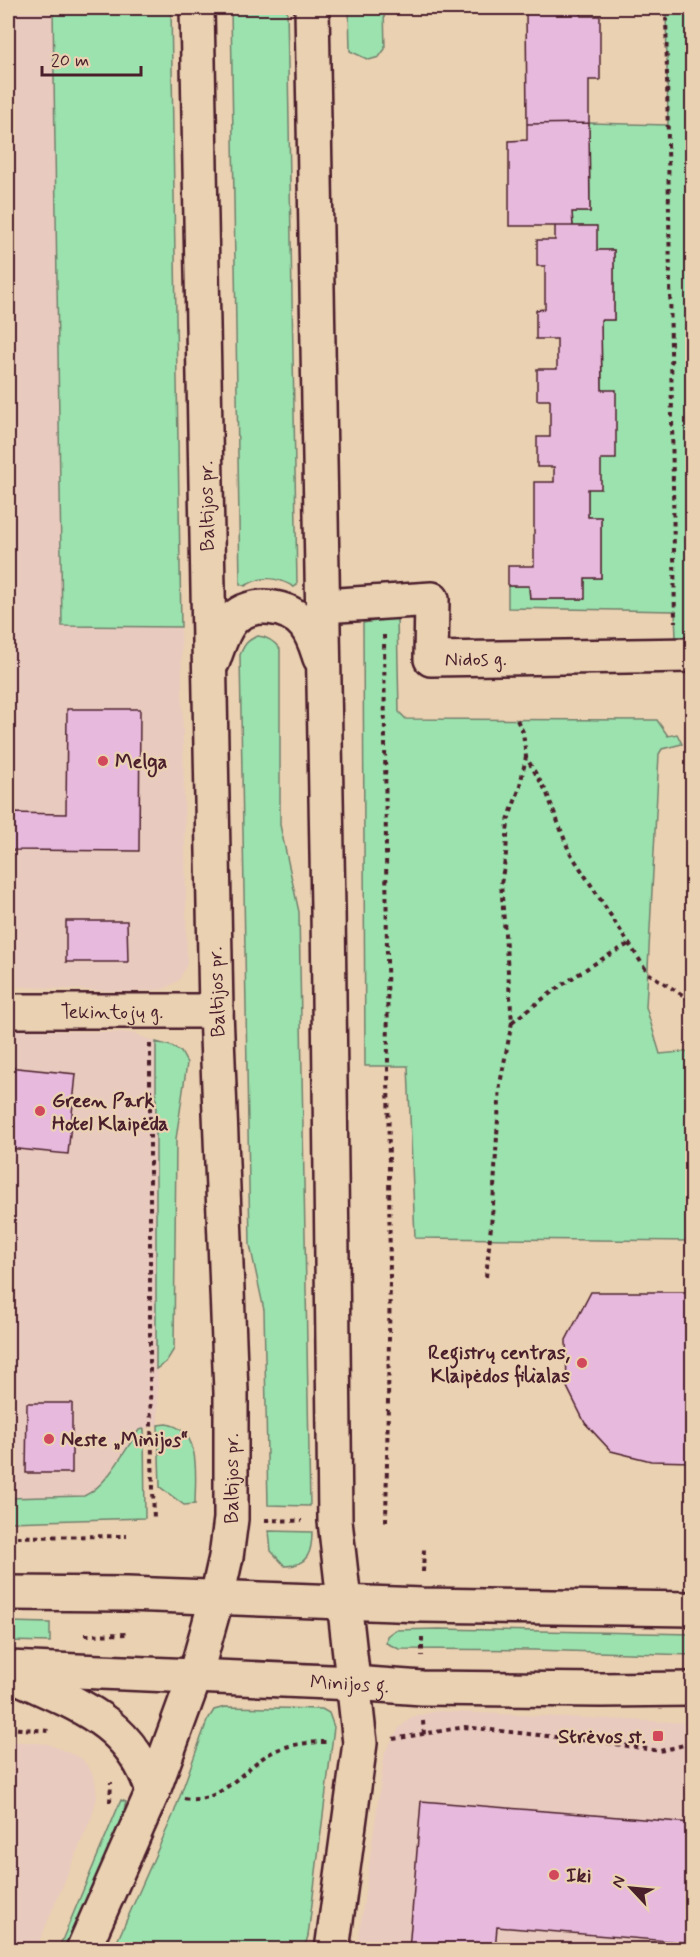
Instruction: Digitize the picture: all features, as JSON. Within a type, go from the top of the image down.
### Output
[{"type":"main road","name":"Baltijos pr.","points":[[83,1950],[165,1794],[217,1597],[231,1519],[231,1392],[216,1011],[197,8]]},
{"type":"main road","points":[[312,8],[324,669],[334,1521],[360,1743],[332,1950]]},
{"type":"main road","name":"Nidos g.","points":[[323,606],[432,599],[431,659],[684,655]]},
{"type":"main road","points":[[209,670],[232,620],[242,612],[267,607],[288,611],[304,623],[312,636],[324,669]]},
{"type":"main road","name":"Tekintojų g.","points":[[8,1011],[216,1011]]},
{"type":"main road","points":[[8,1593],[217,1597],[422,1605],[693,1609]]},
{"type":"main road","points":[[8,1670],[104,1719],[120,1734],[165,1794]]},
{"type":"main road","name":"Minijos g.","points":[[8,1670],[195,1676],[422,1688],[693,1689]]},
{"type":"path","points":[[666,8],[684,655]]},
{"type":"path","points":[[384,602],[390,1278],[386,1522]]},
{"type":"path","points":[[486,1277],[500,1084],[512,1022],[501,884],[508,820],[519,790],[526,758],[523,732],[517,720]]},
{"type":"path","points":[[526,758],[537,773],[550,800],[569,851],[648,974],[693,1001]]},
{"type":"path","points":[[512,1022],[593,963],[629,944]]},
{"type":"path","points":[[150,1010],[150,1392],[154,1520]]},
{"type":"path","points":[[264,1520],[311,1521]]},
{"type":"path","points":[[8,1538],[127,1536]]},
{"type":"path","points":[[424,1549],[422,1605],[424,1735]]},
{"type":"path","points":[[83,1635],[127,1634]]},
{"type":"path","points":[[392,1739],[465,1727],[660,1751],[693,1743]]},
{"type":"path","points":[[8,1728],[57,1732]]},
{"type":"path","points":[[165,1794],[191,1799],[205,1798],[219,1792],[268,1755],[281,1749],[303,1743],[338,1742]]},
{"type":"path","points":[[110,1777],[111,1784]]},
{"type":"shaded area","points":[[8,8],[53,8],[62,625],[181,627],[187,964],[179,980],[164,989],[130,992],[8,986]]},
{"type":"shaded area","points":[[8,1029],[132,1033],[156,1042],[158,1425],[139,1430],[102,1483],[84,1496],[8,1498]]},
{"type":"shaded area","points":[[437,1711],[692,1723],[692,1949],[357,1950],[385,1752],[399,1728],[412,1717]]},
{"type":"shaded area","points":[[8,1741],[48,1744],[81,1758],[95,1780],[97,1797],[92,1816],[36,1949],[8,1949]]},
{"type":"green space","points":[[53,8],[171,8],[181,627],[62,626]]},
{"type":"green space","points":[[231,8],[287,8],[297,585],[294,587],[282,581],[270,579],[257,580],[245,586],[240,584]]},
{"type":"green space","points":[[349,8],[384,8],[385,49],[379,57],[369,60],[350,51]]},
{"type":"green space","points":[[666,8],[692,8],[692,638],[676,638],[675,611],[508,608],[508,586],[529,586],[530,599],[584,599],[585,578],[601,578],[601,518],[588,517],[588,489],[602,390],[601,320],[614,320],[614,250],[597,250],[596,226],[573,226],[572,212],[590,212],[589,123],[668,125]]},
{"type":"green space","points":[[397,618],[399,712],[406,719],[657,720],[668,736],[677,734],[682,744],[662,749],[659,754],[646,1007],[660,1054],[692,1051],[692,1241],[415,1238],[408,1066],[365,1066],[363,623]]},
{"type":"green space","points":[[258,636],[265,637],[280,649],[280,825],[299,912],[310,1506],[268,1505],[264,1310],[250,1245],[240,655],[246,643]]},
{"type":"green space","points":[[156,1042],[171,1046],[181,1052],[187,1063],[176,1139],[174,1349],[166,1362],[156,1369]]},
{"type":"green space","points":[[166,1424],[178,1428],[191,1444],[196,1468],[195,1504],[184,1505],[160,1487],[158,1425]]},
{"type":"green space","points":[[144,1429],[145,1518],[8,1522],[8,1498],[84,1496],[92,1491],[115,1467],[139,1430]]},
{"type":"green space","points":[[269,1531],[312,1532],[310,1552],[304,1561],[285,1566],[271,1551]]},
{"type":"green space","points":[[8,1622],[50,1623],[50,1642],[8,1641]]},
{"type":"green space","points":[[395,1630],[692,1634],[692,1655],[399,1649],[386,1643],[387,1636]]},
{"type":"green space","points":[[225,1707],[322,1709],[329,1713],[334,1727],[308,1936],[304,1949],[118,1949],[116,1944],[174,1813],[207,1721],[214,1710]]},
{"type":"green space","points":[[121,1800],[126,1802],[120,1826],[67,1949],[58,1950]]},
{"type":"building","points":[[526,8],[581,8],[581,16],[600,16],[600,80],[589,80],[589,123],[527,124]]},
{"type":"building","points":[[589,123],[590,212],[572,212],[573,226],[509,226],[509,141],[527,140],[527,124]]},
{"type":"building","points":[[555,226],[597,226],[597,250],[614,250],[614,320],[601,320],[602,390],[616,390],[616,459],[601,459],[601,489],[588,489],[588,517],[601,517],[601,578],[585,578],[585,599],[530,599],[529,586],[508,586],[508,566],[534,566],[534,482],[554,482],[554,467],[537,467],[537,437],[550,437],[550,400],[537,400],[537,369],[557,369],[557,339],[536,339],[536,310],[545,309],[545,266],[537,266],[537,240],[555,240]]},
{"type":"building","name":"Melga","points":[[67,709],[140,709],[139,851],[8,850],[8,813],[66,814]]},
{"type":"building","points":[[66,921],[127,921],[128,962],[66,962]]},
{"type":"building","name":"Green Park Hotel Klaipėda","points":[[8,1067],[76,1074],[68,1154],[8,1148]]},
{"type":"building","points":[[591,1292],[692,1292],[692,1462],[651,1461],[611,1451],[585,1423],[567,1387],[566,1340]]},
{"type":"building","points":[[27,1403],[72,1403],[72,1473],[26,1473]]},
{"type":"building","name":"Iki","points":[[421,1801],[692,1823],[692,1943],[497,1927],[495,1950],[409,1950]]},
{"type":"place","name":"Melga","points":[[103,761]]},
{"type":"place","name":"Green Park Hotel Klaipėda","points":[[40,1111]]},
{"type":"place","name":"Registrų centras, Klaipėdos filialas","points":[[582,1363]]},
{"type":"place","name":"Neste „Minijos“","points":[[49,1439]]},
{"type":"place","name":"Strėvos st.","points":[[658,1736]]},
{"type":"place","name":"Iki","points":[[554,1875]]}]
